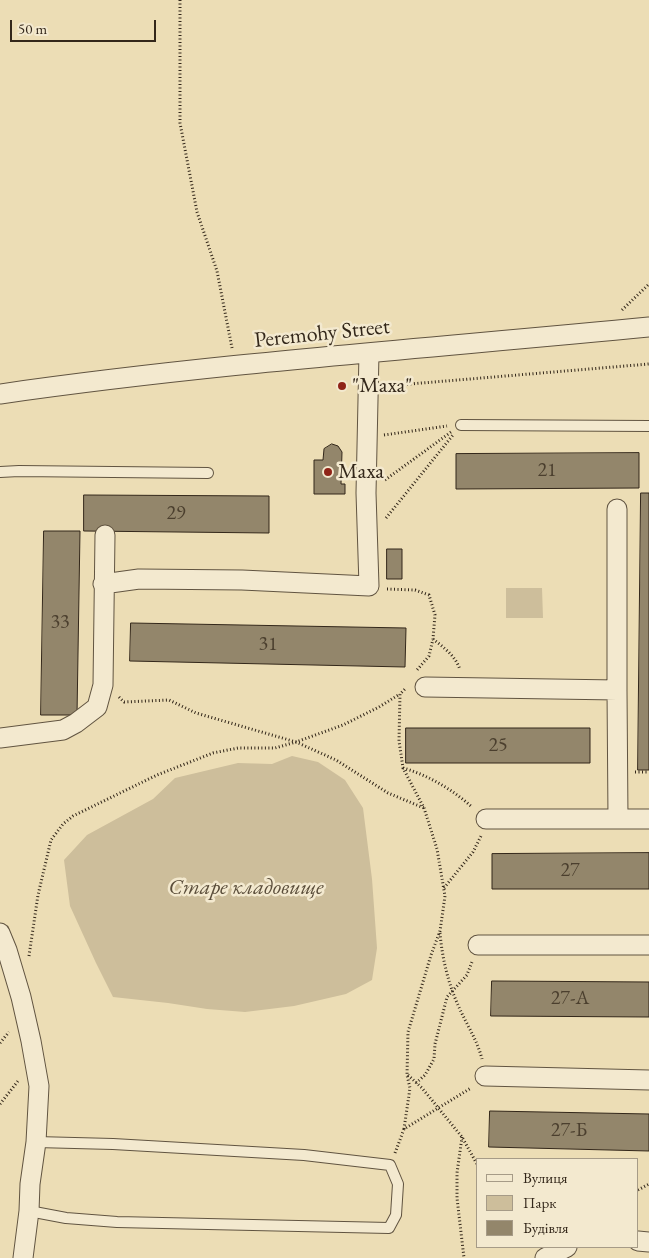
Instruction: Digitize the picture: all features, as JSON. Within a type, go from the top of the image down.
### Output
[{"type":"street","name":"Peremohy Street","points":[[0,394],[101,380],[369,352],[649,327]]},
{"type":"street","points":[[104,584],[139,578],[242,580],[369,586],[366,437],[369,352]]},
{"type":"street","points":[[616,509],[618,819]]},
{"type":"street","points":[[0,738],[63,730],[76,723],[96,707],[103,685],[104,535]]},
{"type":"street","points":[[417,681],[465,687],[617,690]]},
{"type":"street","points":[[486,819],[649,819]]},
{"type":"street","points":[[0,932],[21,997],[39,1086],[36,1142],[23,1258]]},
{"type":"street","points":[[478,945],[649,945]]},
{"type":"street","points":[[486,1076],[649,1080]]},
{"type":"street","points":[[545,1258],[565,1248]]},
{"type":"lane","points":[[461,425],[649,426]]},
{"type":"lane","points":[[0,472],[208,473]]},
{"type":"lane","points":[[29,1211],[66,1218],[117,1222],[390,1228],[396,1215],[398,1184],[390,1165],[304,1154],[36,1142]]},
{"type":"path","points":[[180,0],[180,123],[197,212],[217,271],[236,366]]},
{"type":"path","points":[[603,331],[628,303],[649,284]]},
{"type":"path","points":[[367,387],[649,364]]},
{"type":"path","points":[[366,437],[461,425]]},
{"type":"path","points":[[366,493],[461,425]]},
{"type":"path","points":[[368,540],[461,425]]},
{"type":"path","points":[[28,963],[38,895],[51,840],[63,824],[73,816],[157,775],[213,753],[238,748],[275,748],[343,725],[380,707],[417,681],[429,656],[433,639],[435,615],[429,595],[415,590],[392,590],[369,586]]},
{"type":"path","points":[[433,639],[448,651],[458,663],[465,687]]},
{"type":"path","points":[[103,685],[124,702],[169,700],[196,713],[296,742],[336,760],[388,793],[424,808]]},
{"type":"path","points":[[400,694],[399,741],[403,768],[424,808],[437,849],[445,896],[440,931],[441,949],[458,1005],[479,1048],[486,1076],[477,1084],[404,1130]]},
{"type":"path","points":[[403,768],[418,773],[464,799],[486,819],[481,837],[473,852],[443,888]]},
{"type":"path","points":[[390,1165],[404,1130],[410,1088],[408,1075],[408,1032],[440,931]]},
{"type":"path","points":[[416,1083],[425,1075],[434,1059],[435,1044],[447,997],[467,974],[478,945]]},
{"type":"path","points":[[0,1104],[23,1075],[35,1064]]},
{"type":"path","points":[[408,1075],[462,1137],[477,1164]]},
{"type":"path","points":[[462,1137],[457,1174],[457,1198],[464,1258]]},
{"type":"green space","points":[[506,588],[542,588],[543,618],[506,618]]},
{"type":"green space","name":"Старе кладовище","points":[[292,756],[318,762],[345,780],[363,808],[372,879],[377,948],[372,980],[346,994],[294,1006],[245,1012],[113,997],[70,906],[64,860],[87,835],[153,799],[175,778],[238,763],[272,764]]},
{"type":"building","name":"Маха","points":[[332,444],[338,446],[342,452],[341,484],[345,484],[345,494],[314,494],[314,460],[323,460],[324,449]]},
{"type":"building","points":[[639,453],[639,488],[456,489],[456,454]]},
{"type":"building","points":[[641,493],[649,493],[649,770],[638,770]]},
{"type":"building","points":[[84,495],[269,496],[269,533],[84,531]]},
{"type":"building","points":[[44,531],[80,531],[77,715],[41,715]]},
{"type":"building","points":[[387,549],[402,549],[402,579],[387,579]]},
{"type":"building","points":[[131,623],[406,628],[405,667],[130,661]]},
{"type":"building","points":[[406,728],[590,728],[590,763],[406,763]]},
{"type":"building","points":[[649,853],[649,889],[492,889],[492,854]]},
{"type":"building","points":[[492,981],[649,982],[649,1017],[491,1016]]},
{"type":"building","points":[[490,1111],[649,1114],[649,1151],[489,1147]]},
{"type":"place","name":"\"Маха\"","points":[[342,386]]},
{"type":"place","name":"Маха","points":[[328,472]]}]
